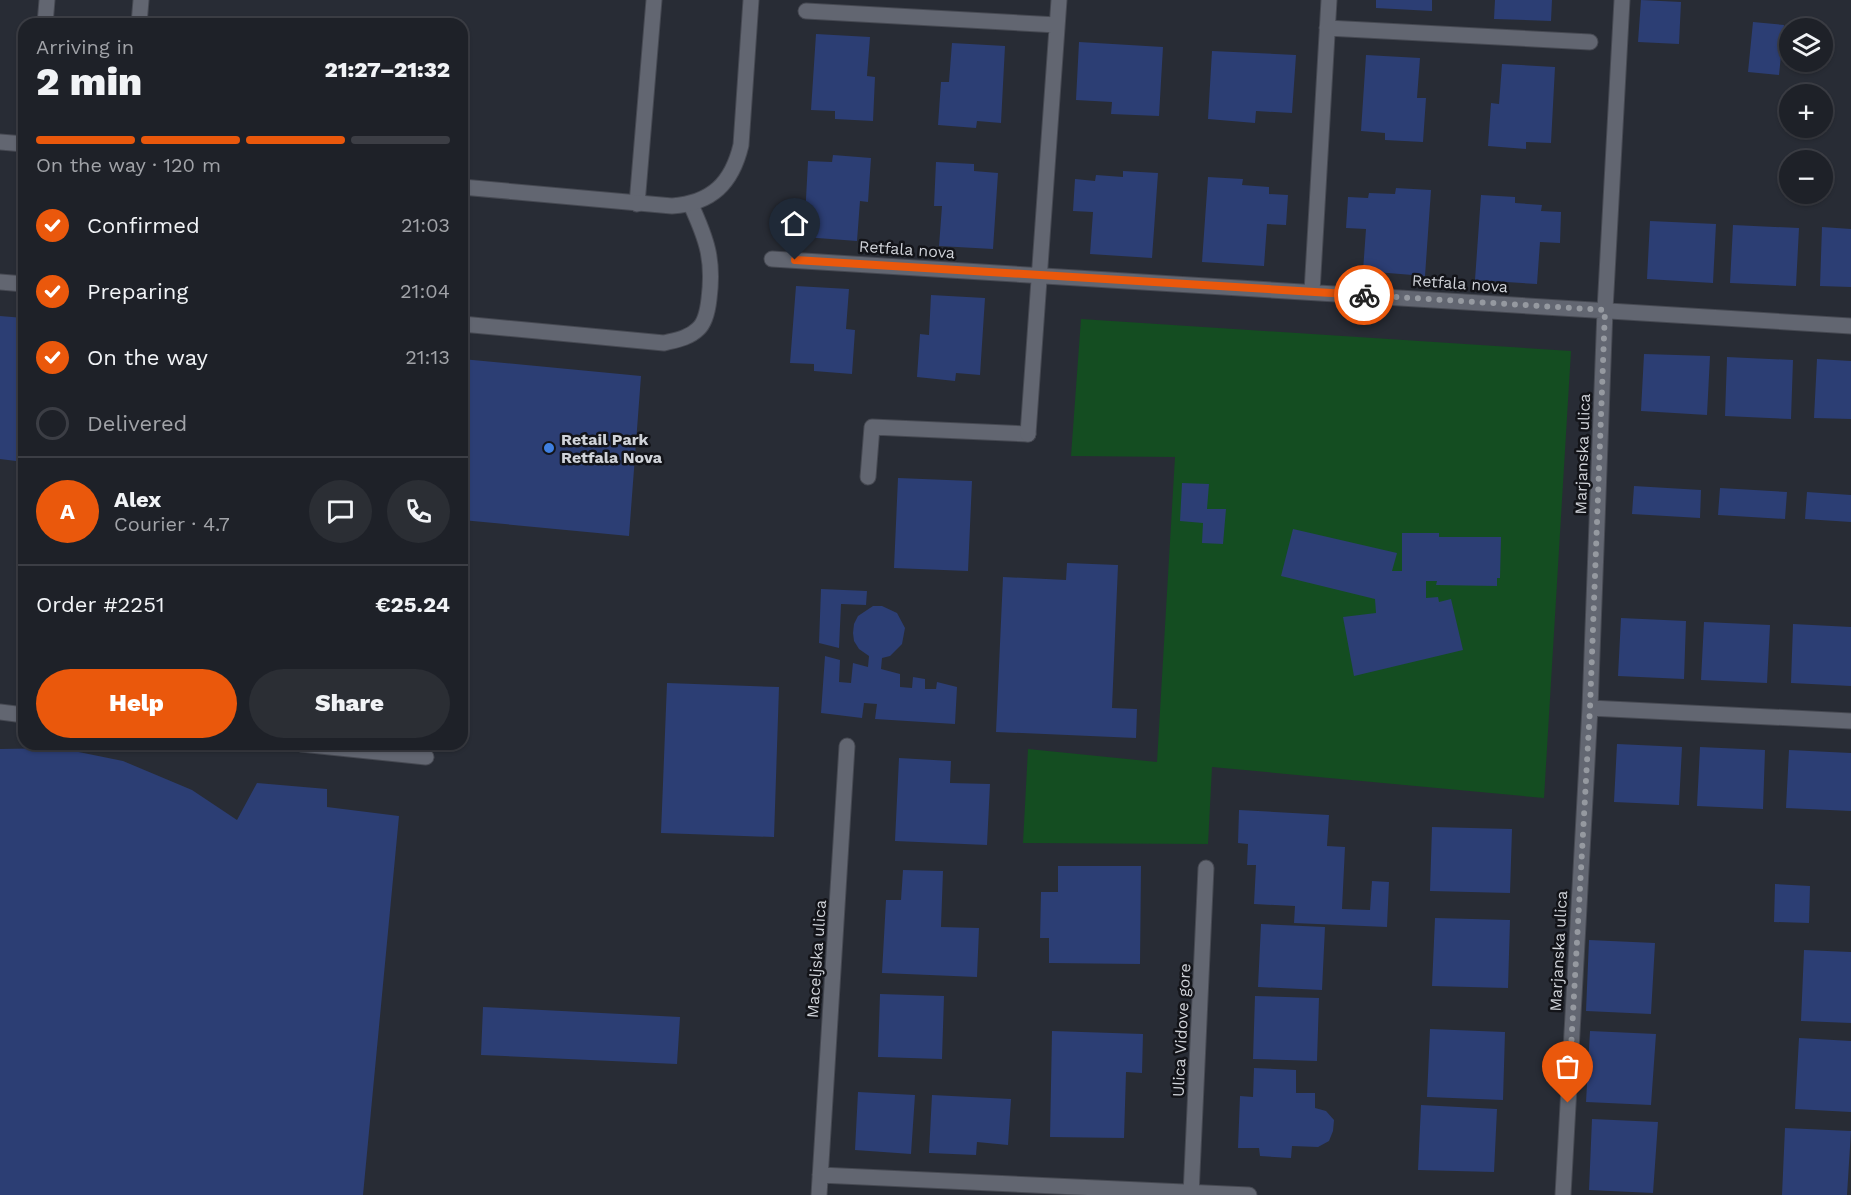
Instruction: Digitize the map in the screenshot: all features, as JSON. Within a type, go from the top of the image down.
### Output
[{"type":"street","points":[[46,18],[47,0]]},
{"type":"street","points":[[140,18],[141,0]]},
{"type":"street","points":[[637,204],[654,0]]},
{"type":"street","points":[[468,188],[672,206],[691,205],[710,196],[737,164],[741,145],[751,0]]},
{"type":"street","points":[[868,477],[872,427],[1028,434],[1059,0]]},
{"type":"street","points":[[1312,292],[1329,0]]},
{"type":"street","name":"Marjanska ulica","points":[[1563,1195],[1590,708],[1605,310],[1622,0]]},
{"type":"street","points":[[806,11],[1058,25]]},
{"type":"street","points":[[1327,28],[1590,42]]},
{"type":"street","points":[[0,142],[18,144]]},
{"type":"street","points":[[468,325],[664,343],[685,338],[700,328],[708,308],[712,276],[710,254],[704,233],[691,205]]},
{"type":"street","name":"Retfala nova","points":[[772,259],[1605,310]]},
{"type":"street","points":[[0,282],[18,284]]},
{"type":"street","points":[[1605,310],[1851,326]]},
{"type":"street","points":[[1590,708],[1851,720]]},
{"type":"street","points":[[0,712],[18,714]]},
{"type":"street","name":"Maceljska ulica","points":[[819,1195],[847,746]]},
{"type":"street","points":[[359,750],[426,757]]},
{"type":"street","name":"Ulica Vidove gore","points":[[1191,1194],[1206,867]]},
{"type":"street","points":[[820,1175],[1249,1195]]},
{"type":"green space","points":[[1081,319],[1571,351],[1544,798],[1212,767],[1208,844],[1023,843],[1028,749],[1157,762],[1175,457],[1071,456]]},
{"type":"building","points":[[1376,0],[1432,0],[1432,11],[1376,8]]},
{"type":"building","points":[[1495,0],[1552,0],[1551,21],[1494,19]]},
{"type":"building","points":[[1641,0],[1681,2],[1679,44],[1638,42]]},
{"type":"building","points":[[1753,22],[1779,25],[1779,75],[1748,72]]},
{"type":"building","points":[[816,34],[870,37],[867,76],[875,77],[873,121],[835,119],[835,111],[811,110]]},
{"type":"building","points":[[1079,42],[1163,47],[1159,116],[1111,114],[1112,102],[1076,100]]},
{"type":"building","points":[[952,43],[1005,46],[1001,123],[977,121],[976,128],[938,125],[941,82],[949,82]]},
{"type":"building","points":[[1212,51],[1296,55],[1292,113],[1256,111],[1255,123],[1208,119]]},
{"type":"building","points":[[1366,55],[1420,58],[1417,98],[1426,98],[1423,142],[1385,140],[1385,133],[1361,131]]},
{"type":"building","points":[[1502,64],[1555,67],[1551,143],[1526,142],[1526,149],[1488,146],[1491,103],[1499,104]]},
{"type":"building","points":[[833,155],[871,158],[868,202],[860,201],[857,241],[804,237],[808,161],[832,162]]},
{"type":"building","points":[[936,162],[974,164],[974,171],[998,173],[993,249],[939,246],[942,206],[934,206]]},
{"type":"building","points":[[1123,171],[1158,173],[1152,258],[1090,254],[1093,212],[1073,211],[1075,179],[1095,181],[1096,175],[1123,177]]},
{"type":"building","points":[[1208,177],[1243,179],[1242,185],[1269,187],[1269,194],[1288,195],[1286,225],[1267,224],[1264,266],[1202,262]]},
{"type":"building","points":[[1396,188],[1431,190],[1425,276],[1363,271],[1366,229],[1346,228],[1348,197],[1368,198],[1369,193],[1395,194]]},
{"type":"building","points":[[1481,195],[1515,197],[1515,203],[1542,205],[1541,211],[1561,212],[1560,243],[1540,242],[1537,284],[1475,280]]},
{"type":"building","points":[[1650,221],[1716,224],[1713,283],[1647,279]]},
{"type":"building","points":[[1733,225],[1799,228],[1796,286],[1730,283]]},
{"type":"building","points":[[1822,227],[1851,229],[1851,287],[1820,286]]},
{"type":"building","points":[[796,286],[849,289],[846,329],[855,330],[852,374],[814,371],[814,364],[790,363]]},
{"type":"building","points":[[931,295],[985,298],[980,375],[956,373],[955,381],[917,377],[920,334],[929,335]]},
{"type":"building","points":[[0,316],[18,318],[18,461],[0,459]]},
{"type":"building","points":[[1644,354],[1710,356],[1707,415],[1641,411]]},
{"type":"building","points":[[1727,357],[1793,360],[1791,419],[1725,416]]},
{"type":"building","points":[[1817,359],[1851,361],[1851,419],[1814,418]]},
{"type":"building","name":"Retail Park Retfala Nova","points":[[468,360],[641,376],[629,536],[468,521]]},
{"type":"building","points":[[898,478],[972,481],[968,571],[894,568]]},
{"type":"building","points":[[1182,483],[1209,484],[1207,509],[1226,509],[1223,544],[1202,543],[1203,523],[1180,521]]},
{"type":"building","points":[[1634,486],[1701,490],[1700,518],[1632,514]]},
{"type":"building","points":[[1720,488],[1787,492],[1785,519],[1718,515]]},
{"type":"building","points":[[1807,492],[1851,495],[1851,522],[1805,519]]},
{"type":"building","points":[[1293,529],[1397,553],[1392,571],[1402,571],[1402,533],[1439,533],[1439,537],[1501,537],[1500,578],[1497,578],[1497,586],[1436,585],[1437,581],[1426,581],[1426,598],[1438,597],[1439,602],[1451,599],[1463,650],[1354,676],[1343,617],[1376,613],[1375,599],[1281,576]]},
{"type":"building","points":[[1067,563],[1118,565],[1112,708],[1137,709],[1136,738],[996,732],[1003,577],[1066,580]]},
{"type":"building","points":[[821,589],[867,591],[866,605],[841,604],[839,648],[819,643]]},
{"type":"building","points":[[873,606],[882,606],[897,613],[905,628],[902,644],[890,656],[882,658],[881,669],[900,674],[900,687],[912,688],[913,677],[925,679],[925,689],[936,689],[937,682],[957,687],[955,724],[875,719],[877,704],[864,703],[862,718],[821,713],[825,656],[840,660],[839,682],[851,683],[853,663],[868,667],[869,656],[859,649],[854,641],[853,633],[858,616]]},
{"type":"building","points":[[1621,618],[1686,621],[1684,679],[1618,676]]},
{"type":"building","points":[[1704,622],[1770,625],[1767,683],[1701,680]]},
{"type":"building","points":[[1793,624],[1851,627],[1851,686],[1791,683]]},
{"type":"building","points":[[667,683],[779,687],[774,837],[661,833]]},
{"type":"building","points":[[1617,744],[1682,747],[1679,805],[1614,802]]},
{"type":"building","points":[[1700,747],[1765,750],[1763,809],[1697,806]]},
{"type":"building","points":[[0,749],[69,750],[123,761],[192,790],[237,820],[257,783],[327,789],[327,807],[399,816],[363,1195],[0,1195]]},
{"type":"building","points":[[1789,750],[1851,753],[1851,811],[1786,808]]},
{"type":"building","points":[[899,758],[951,761],[950,783],[990,784],[987,845],[895,841]]},
{"type":"building","points":[[1239,810],[1329,815],[1327,846],[1345,847],[1342,909],[1370,910],[1372,881],[1389,882],[1387,927],[1294,923],[1295,906],[1254,904],[1256,865],[1247,865],[1248,844],[1238,843]]},
{"type":"building","points":[[1432,827],[1512,829],[1510,893],[1430,891]]},
{"type":"building","points":[[1058,866],[1141,866],[1140,964],[1049,963],[1049,938],[1040,938],[1041,892],[1058,892]]},
{"type":"building","points":[[903,870],[943,871],[941,927],[979,928],[977,977],[882,973],[886,900],[901,900]]},
{"type":"building","points":[[1775,884],[1810,886],[1809,923],[1774,922]]},
{"type":"building","points":[[1435,918],[1510,920],[1508,988],[1432,986]]},
{"type":"building","points":[[1261,924],[1325,927],[1322,990],[1258,987]]},
{"type":"building","points":[[1589,940],[1655,943],[1651,1014],[1586,1011]]},
{"type":"building","points":[[1804,950],[1851,952],[1851,1023],[1801,1021]]},
{"type":"building","points":[[880,994],[944,996],[942,1059],[878,1057]]},
{"type":"building","points":[[1255,996],[1319,998],[1317,1061],[1253,1059]]},
{"type":"building","points":[[483,1007],[680,1017],[677,1064],[481,1055]]},
{"type":"building","points":[[1430,1029],[1505,1032],[1503,1100],[1427,1097]]},
{"type":"building","points":[[1052,1031],[1143,1034],[1142,1073],[1126,1072],[1124,1138],[1050,1137]]},
{"type":"building","points":[[1590,1031],[1656,1034],[1651,1105],[1586,1102]]},
{"type":"building","points":[[1799,1038],[1851,1041],[1851,1112],[1795,1109]]},
{"type":"building","points":[[1254,1068],[1296,1070],[1296,1093],[1315,1093],[1315,1108],[1326,1111],[1334,1120],[1329,1141],[1318,1147],[1292,1146],[1291,1158],[1260,1156],[1259,1148],[1238,1148],[1240,1096],[1253,1097]]},
{"type":"building","points":[[858,1092],[915,1095],[911,1154],[855,1150]]},
{"type":"building","points":[[932,1095],[1011,1099],[1008,1145],[977,1142],[976,1155],[929,1153]]},
{"type":"building","points":[[1421,1105],[1497,1109],[1494,1172],[1418,1170]]},
{"type":"building","points":[[1592,1119],[1658,1122],[1653,1193],[1589,1190]]},
{"type":"building","points":[[1785,1128],[1851,1131],[1847,1195],[1782,1195]]},
{"type":"way so far","points":[[1364,295],[1605,310],[1590,708],[1568,1103]]},
{"type":"place","name":"Retail Park Retfala Nova","points":[[549,448]]},
{"type":"route","points":[[795,260],[1364,295]]}]
